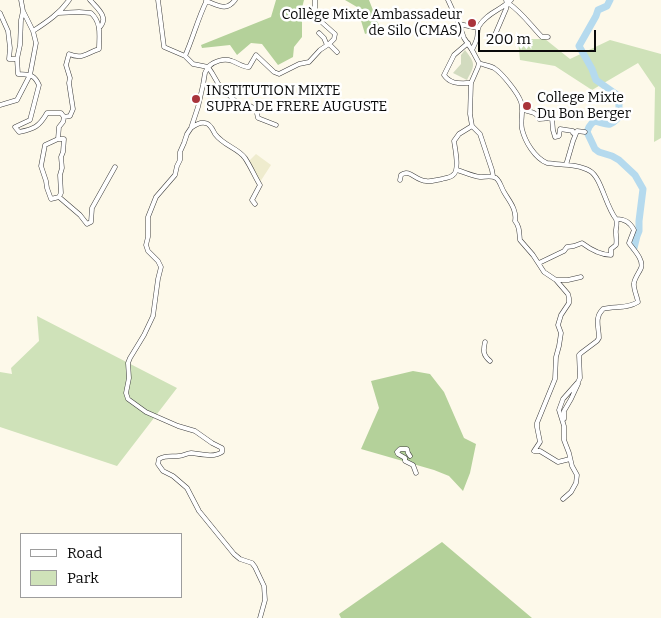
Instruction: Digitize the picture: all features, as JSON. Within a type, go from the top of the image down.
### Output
[{"type":"street","points":[[0,105],[17,100],[30,75],[36,43],[34,31],[23,11],[21,0]]},
{"type":"street","points":[[34,31],[58,13],[69,0]]},
{"type":"street","points":[[90,0],[102,14],[104,20],[100,27]]},
{"type":"street","points":[[158,0],[164,46],[185,56],[193,64],[208,67],[219,85],[233,99],[242,106],[250,106],[256,110],[258,118],[276,125]]},
{"type":"street","points":[[185,56],[206,0],[224,8],[231,5],[235,0]]},
{"type":"street","points":[[260,618],[265,593],[264,586],[255,567],[252,563],[240,559],[234,554],[199,511],[187,488],[174,476],[163,471],[158,464],[162,457],[180,456],[189,453],[201,455],[218,454],[222,452],[222,448],[195,430],[178,426],[146,412],[131,402],[126,392],[129,378],[128,363],[153,316],[161,267],[148,251],[146,245],[148,217],[156,197],[175,175],[180,160],[180,152],[191,128],[201,97],[205,73],[208,67],[211,64],[230,60],[249,67],[256,55],[274,72],[279,74],[299,64],[310,62],[320,50],[334,39],[335,34],[317,18],[315,0]]},
{"type":"street","points":[[448,0],[464,38],[479,63],[471,82],[470,114],[472,126],[480,134],[493,176],[499,182],[512,204],[516,217],[515,221],[519,225],[520,240],[544,272],[556,280],[568,294],[569,303],[558,324],[561,333],[556,357],[555,379],[537,424],[540,442],[534,451],[540,451],[558,462],[570,459]]},
{"type":"street","points":[[472,50],[477,41],[478,28],[488,16],[508,2]]},
{"type":"street","points":[[508,2],[522,14],[542,37],[548,37]]},
{"type":"street","points":[[494,37],[508,2]]},
{"type":"street","points":[[23,11],[17,59],[18,74],[30,75],[35,78],[39,85],[30,120],[15,127],[19,132],[34,128],[47,113],[62,113],[64,117]]},
{"type":"street","points":[[0,13],[8,31],[9,59],[17,59]]},
{"type":"street","points":[[58,13],[91,13],[100,27],[99,49],[84,56],[76,57],[69,54],[66,65],[70,78],[73,109],[70,116],[64,117]]},
{"type":"street","points":[[459,24],[478,28]]},
{"type":"street","points":[[319,33],[328,45],[337,52]]},
{"type":"street","points":[[468,42],[454,55],[444,75],[455,83],[471,82]]},
{"type":"street","points":[[479,63],[494,68],[518,96],[522,109],[522,129],[533,151],[543,161],[591,171],[598,177],[606,201],[616,219],[615,232],[617,243],[611,249],[611,255],[605,255],[587,248],[582,243],[567,247],[564,251],[539,263]]},
{"type":"street","points":[[522,109],[533,112],[538,115],[539,119],[552,118],[555,137],[559,136],[560,129],[572,130],[573,133],[576,133]]},
{"type":"street","points":[[58,139],[59,127],[64,117]]},
{"type":"street","points":[[191,128],[205,122],[209,124],[220,140],[244,157],[260,185],[252,200],[256,204]]},
{"type":"street","points":[[400,180],[404,172],[425,182],[453,176],[457,170],[454,140],[459,134],[472,126]]},
{"type":"street","points":[[576,133],[577,131],[585,132]]},
{"type":"street","points":[[566,166],[576,133]]},
{"type":"street","points":[[58,139],[64,139],[60,175],[61,193],[59,197],[52,199],[46,188],[46,181],[41,166],[45,145],[58,139]]},
{"type":"street","points":[[59,197],[80,215],[86,224],[91,222],[92,208],[115,167]]},
{"type":"street","points":[[457,170],[481,177],[493,176]]},
{"type":"street","points":[[563,499],[571,492],[576,483],[577,475],[564,440],[564,426],[558,410],[580,378],[579,356],[599,338],[597,319],[599,313],[603,308],[624,307],[638,302],[634,285],[642,266],[641,261],[629,243],[634,230],[628,222],[616,219]]},
{"type":"street","points":[[556,280],[581,277]]},
{"type":"street","points":[[485,342],[484,355],[490,362]]},
{"type":"street","points":[[410,456],[407,448],[400,449],[397,452],[404,456],[405,461],[413,465],[416,473]]},
{"type":"shaded area","points":[[256,154],[271,165],[260,182],[249,161]]},
{"type":"green space","points":[[276,0],[304,0],[302,8],[302,37],[294,47],[293,57],[278,65],[262,44],[251,43],[237,55],[230,45],[202,48],[201,45],[271,17]]},
{"type":"green space","points":[[345,0],[369,0],[380,28],[365,34],[357,7]]},
{"type":"green space","points":[[518,39],[545,39],[570,59],[610,40],[661,54],[661,138],[654,142],[655,88],[638,63],[592,90],[555,66],[520,60]]},
{"type":"green space","points":[[465,50],[473,62],[472,71],[467,80],[453,73],[461,64],[461,55]]},
{"type":"green space","points":[[37,316],[177,388],[117,466],[0,427],[0,372],[12,374],[11,368],[39,341]]},
{"type":"green space","points":[[413,371],[430,374],[444,392],[464,438],[476,444],[470,473],[463,491],[449,476],[361,449],[379,408],[371,381]]},
{"type":"green space","points":[[442,542],[532,618],[341,618],[339,614]]},
{"type":"waterway","points":[[610,0],[607,6],[598,10],[579,46],[596,80],[616,94],[619,105],[619,117],[610,124],[595,121],[587,132],[595,149],[619,160],[635,175],[643,189],[639,231],[634,248]]},
{"type":"place","name":"Collège Mixte Ambassadeur de Silo (CMAS)","points":[[472,23]]},
{"type":"place","name":"INSTITUTION MIXTE SUPRA DE FRERE AUGUSTE","points":[[196,99]]},
{"type":"place","name":"College Mixte Du Bon Berger","points":[[527,106]]}]
